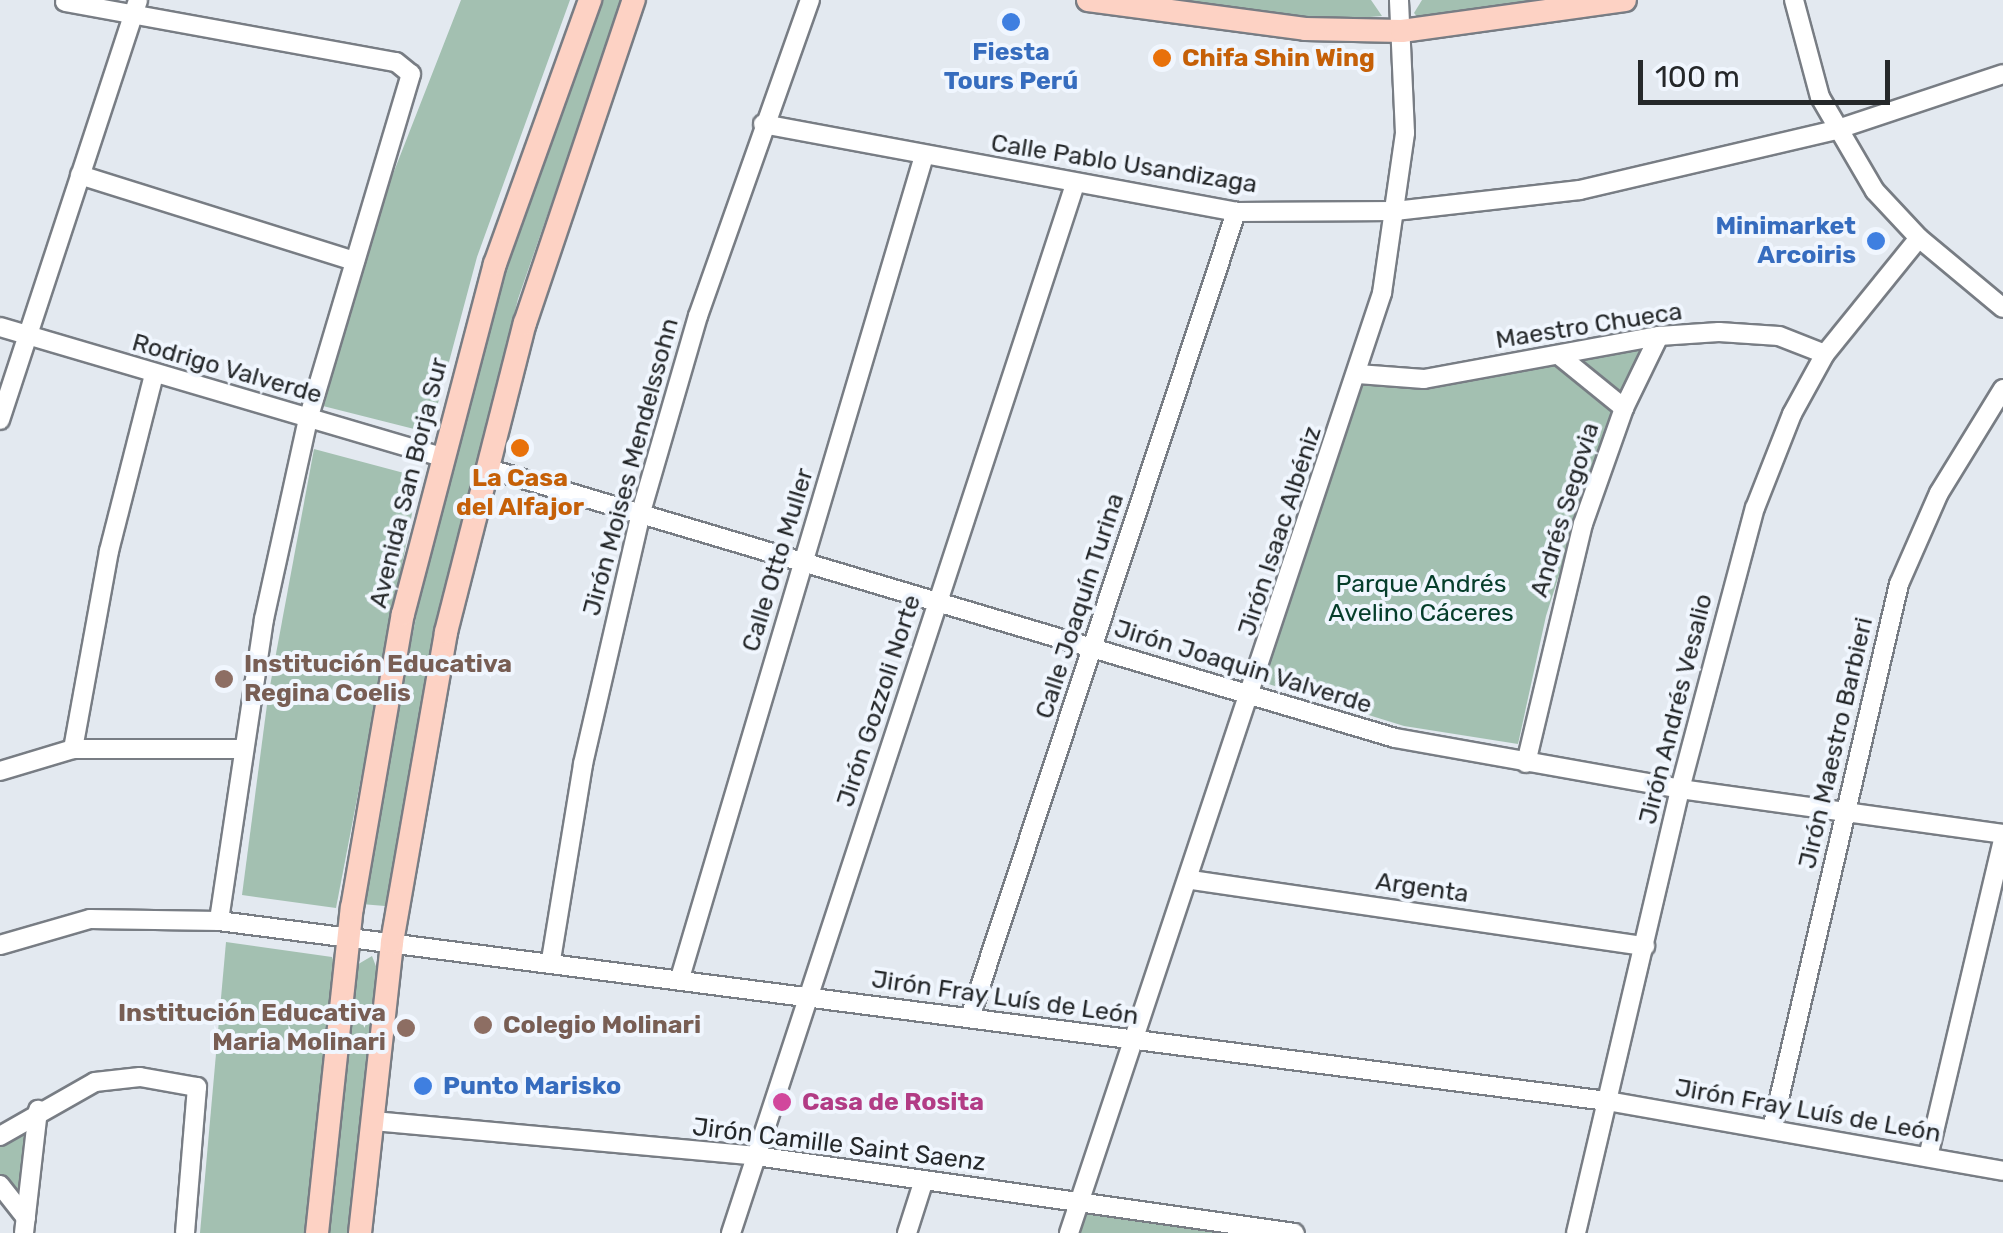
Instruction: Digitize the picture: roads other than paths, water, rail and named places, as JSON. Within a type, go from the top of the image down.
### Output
[{"type":"main road","name":"Avenida San Borja Sur","points":[[317,1233],[348,938],[383,709],[441,456],[495,264],[590,0]]},
{"type":"main road","points":[[360,1233],[392,942],[446,632],[486,468],[574,165],[634,0]]},
{"type":"main road","points":[[1088,0],[1305,30],[1402,31],[1626,0]]},
{"type":"street","name":"Jirón Moises Mendelssohn","points":[[551,960],[583,764],[641,512],[763,124],[810,0]]},
{"type":"street","name":"Jirón Isaac Albéniz","points":[[1069,1233],[1251,700],[1382,294],[1405,133],[1400,0]]},
{"type":"street","points":[[1794,0],[1835,130],[1876,190],[1918,238],[2003,308]]},
{"type":"street","points":[[65,2],[136,7],[409,69],[412,81],[308,418],[264,619],[218,921]]},
{"type":"street","points":[[0,420],[136,7]]},
{"type":"street","name":"Calle Pablo Usandizaga","points":[[763,124],[1236,212],[1395,211],[1580,190],[1835,130],[1995,76]]},
{"type":"street","points":[[1995,76],[2003,92]]},
{"type":"street","name":"Calle Otto Muller","points":[[680,978],[924,156]]},
{"type":"street","points":[[80,175],[356,261]]},
{"type":"street","name":"Jirón Gozzoli Norte","points":[[730,1233],[1074,184]]},
{"type":"street","name":"Calle Joaquín Turina","points":[[970,1017],[1236,212]]},
{"type":"street","name":"Jirón Andrés Vesalio","points":[[1576,1233],[1680,790],[1755,508],[1792,414],[1826,354],[1918,238]]},
{"type":"street","name":"Rodrigo Valverde","points":[[0,327],[441,456]]},
{"type":"street","name":"Maestro Chueca","points":[[1358,374],[1424,379],[1659,336],[1747,333],[1826,354]]},
{"type":"street","name":"Andrés Segovia","points":[[1526,763],[1583,524],[1624,408],[1659,336]]},
{"type":"street","points":[[1562,356],[1624,408]]},
{"type":"street","points":[[73,748],[110,551],[154,375]]},
{"type":"street","name":"Jirón Maestro Barbieri","points":[[1772,1129],[1899,584],[1939,493],[2003,389]]},
{"type":"street","name":"Jirón Joaquin Valverde","points":[[486,468],[1092,648],[1251,700],[1395,738],[1680,790],[2003,837]]},
{"type":"street","points":[[0,771],[73,748],[243,750]]},
{"type":"street","points":[[1928,1157],[2003,837]]},
{"type":"street","name":"Argenta","points":[[1191,880],[1645,946]]},
{"type":"street","name":"Jirón Fray Luís de León","points":[[0,945],[90,919],[218,921],[551,960],[1134,1043],[1607,1101],[2003,1171]]},
{"type":"street","points":[[0,1136],[38,1110],[95,1082],[140,1077],[197,1086],[185,1233]]},
{"type":"street","points":[[25,1226],[38,1110]]},
{"type":"street","name":"Jirón Camille Saint Saenz","points":[[374,1121],[756,1156],[923,1183],[1080,1200],[1295,1233]]},
{"type":"street","points":[[907,1233],[923,1183]]},
{"type":"street","points":[[0,1184],[25,1226]]},
{"type":"place","name":"Fiesta Tours Perú","points":[[1011,22]]},
{"type":"place","name":"Chifa Shin Wing","points":[[1162,58]]},
{"type":"place","name":"Minimarket Arcoiris","points":[[1876,241]]},
{"type":"place","name":"La Casa del Alfajor","points":[[520,448]]},
{"type":"place","name":"Institución Educativa Regina Coelis","points":[[224,679]]},
{"type":"place","name":"Colegio Molinari","points":[[483,1025]]},
{"type":"place","name":"Institución Educativa Maria Molinari","points":[[406,1028]]},
{"type":"place","name":"Punto Marisko","points":[[423,1086]]},
{"type":"place","name":"Casa de Rosita","points":[[782,1102]]},
{"type":"park label","name":"Parque Andrés Avelino Cáceres","points":[[1421,600]]}]
